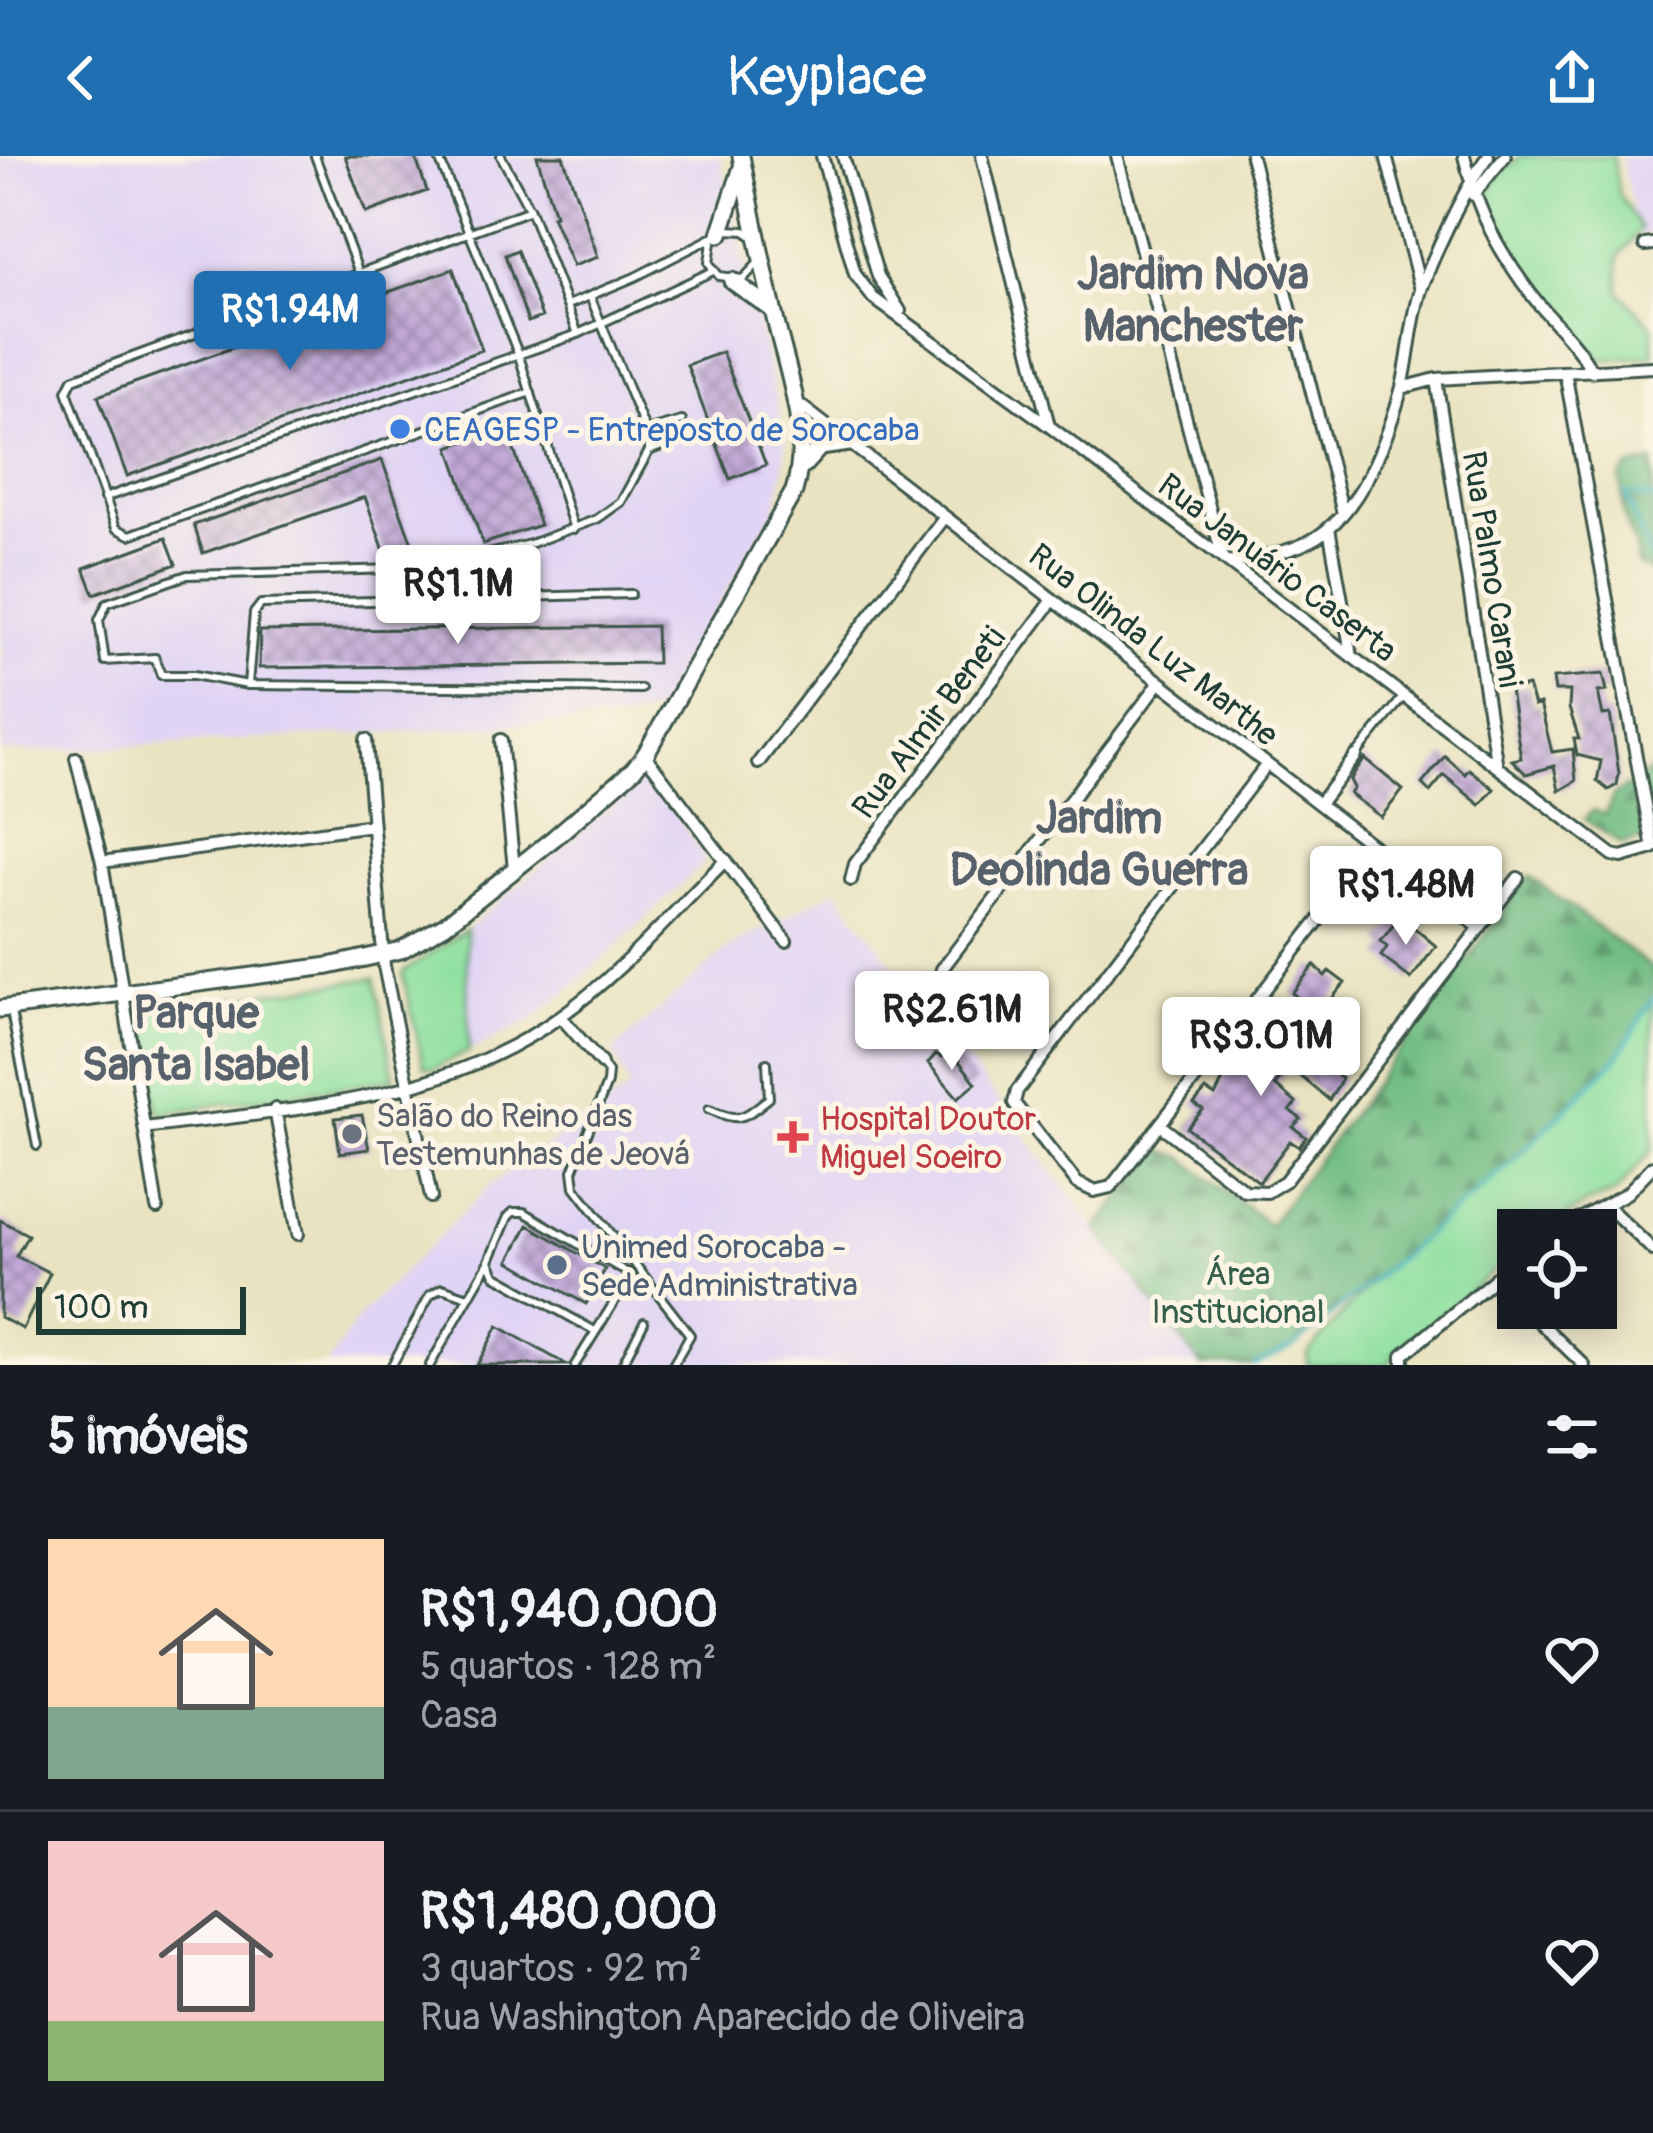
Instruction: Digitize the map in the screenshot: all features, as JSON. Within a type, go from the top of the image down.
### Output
[{"type":"street","name":"Rua Januário Caserta","points":[[822,156],[855,274],[873,298],[1613,855],[1653,848]]},
{"type":"street","points":[[843,156],[878,276],[909,323]]},
{"type":"street","points":[[982,156],[1049,426]]},
{"type":"street","points":[[1117,156],[1226,561],[1296,548],[1329,528],[1357,495],[1402,388],[1421,290],[1469,180],[1488,156]]},
{"type":"street","points":[[1251,156],[1343,514]]},
{"type":"street","points":[[1386,156],[1421,290]]},
{"type":"street","points":[[1464,156],[1472,195],[1506,258],[1592,372]]},
{"type":"street","points":[[1456,218],[1505,156]]},
{"type":"street","points":[[716,236],[742,160]]},
{"type":"street","points":[[742,160],[796,402],[800,470]]},
{"type":"street","points":[[732,281],[772,310]]},
{"type":"street","points":[[1402,388],[1436,379],[1653,367]]},
{"type":"street","points":[[1565,372],[1653,848]]},
{"type":"street","name":"Rua Palmo Carani","points":[[1436,379],[1497,767]]},
{"type":"street","name":"Rua Olinda Luz Marthe","points":[[796,402],[1480,928]]},
{"type":"street","points":[[5,1009],[383,955],[426,938],[633,770],[782,511],[800,470],[820,447],[849,442]]},
{"type":"street","points":[[758,763],[945,517]]},
{"type":"street","points":[[1329,528],[1352,657]]},
{"type":"street","name":"Rua Almir Beneti","points":[[851,880],[855,863],[1053,600]]},
{"type":"street","points":[[936,993],[942,969],[1160,682]]},
{"type":"street","points":[[366,740],[383,955],[431,1197]]},
{"type":"street","points":[[501,740],[514,869]]},
{"type":"street","points":[[646,754],[786,941]]},
{"type":"street","points":[[1319,804],[1356,756]]},
{"type":"street","points":[[76,758],[102,862],[158,1208]]},
{"type":"street","points":[[1267,764],[1017,1091],[1014,1103],[1077,1183],[1094,1191],[1111,1187],[1376,848]]},
{"type":"street","points":[[102,862],[372,825]]},
{"type":"street","points":[[144,1128],[411,1087],[477,1064],[561,1016],[590,993],[725,860]]},
{"type":"street","points":[[1160,1125],[1245,1191],[1267,1192],[1285,1181],[1518,878]]},
{"type":"street","points":[[561,1016],[601,1063]]},
{"type":"street","points":[[275,1109],[298,1234]]},
{"type":"street","points":[[1601,1209],[1642,1180],[1653,1166]]},
{"type":"street","points":[[1607,1206],[1653,1250]]},
{"type":"street","points":[[1403,1360],[1495,1278]]},
{"type":"street","points":[[1547,1329],[1584,1365]]},
{"type":"lane","points":[[315,156],[359,273]]},
{"type":"lane","points":[[438,156],[518,353],[574,529]]},
{"type":"lane","points":[[501,156],[530,210],[578,334]]},
{"type":"lane","points":[[530,210],[73,379],[67,391],[116,528],[130,535],[531,392]]},
{"type":"lane","points":[[568,304],[716,236],[740,230],[756,239]]},
{"type":"lane","points":[[716,236],[708,255],[713,271],[732,281],[750,275],[761,259]]},
{"type":"lane","points":[[104,498],[578,334],[713,271]]},
{"type":"lane","points":[[590,296],[650,451]]},
{"type":"lane","points":[[646,431],[682,421]]},
{"type":"lane","points":[[641,689],[248,685],[194,675],[161,675],[155,658],[105,662],[100,611],[107,603],[140,589],[187,575],[393,571],[453,563],[574,529],[620,502],[650,451],[687,436]]},
{"type":"lane","points":[[453,563],[453,599]]},
{"type":"lane","points":[[248,685],[254,613],[261,604],[631,594]]},
{"type":"lane","points":[[1356,756],[1404,696]]},
{"type":"lane","points":[[5,1009],[37,1146]]},
{"type":"lane","points":[[601,1063],[608,1072],[607,1083],[573,1171],[575,1187],[634,1270],[690,1335],[673,1365]]},
{"type":"lane","points":[[709,1109],[732,1119],[744,1118],[769,1098],[767,1064]]},
{"type":"lane","points":[[430,1365],[514,1211],[634,1270]]},
{"type":"lane","points":[[490,1261],[495,1275],[595,1331]]},
{"type":"lane","points":[[575,1365],[634,1270]]},
{"type":"lane","points":[[392,1365],[430,1295],[442,1288],[468,1297]]},
{"type":"lane","points":[[622,1365],[644,1322]]},
{"type":"shaded area","name":"CEAGESP - Entreposto de Sorocaba","points":[[0,156],[720,156],[786,442],[783,474],[775,509],[657,710],[624,719],[2,753]]},
{"type":"shaded area","points":[[1620,156],[1653,156],[1653,232],[1639,237]]},
{"type":"shaded area","points":[[644,778],[704,855],[704,863],[531,1020],[469,1051],[466,930]]},
{"type":"shaded area","name":"Hospital Doutor Miguel Soeiro","points":[[836,890],[1201,1365],[327,1365],[360,1315],[493,1183],[630,1089],[613,1051],[732,945]]},
{"type":"green space","points":[[1521,156],[1613,156],[1619,195],[1641,229],[1619,256],[1619,291],[1653,327],[1653,356],[1601,360],[1516,259],[1485,203],[1494,182]]},
{"type":"green space","points":[[1653,462],[1653,573],[1637,564],[1624,518],[1620,479],[1628,468]]},
{"type":"green space","points":[[1653,769],[1653,815],[1646,815],[1648,838],[1623,845],[1584,819],[1594,810],[1605,815],[1613,796]]},
{"type":"green space","name":"Área Institucional","points":[[1529,876],[1653,969],[1653,998],[1618,1057],[1515,1159],[1295,1346],[1255,1365],[1201,1365],[1096,1228],[1162,1150],[1182,1157],[1269,1225]]},
{"type":"green space","points":[[466,930],[469,1051],[433,1069],[424,1067],[403,976]]},
{"type":"green space","points":[[375,978],[394,1079],[159,1113],[144,1010]]},
{"type":"green space","points":[[1653,998],[1653,1149],[1615,1193],[1577,1209],[1497,1209],[1497,1268],[1396,1352],[1388,1365],[1307,1365],[1307,1354],[1377,1276],[1515,1159],[1618,1057]]},
{"type":"building","points":[[345,156],[415,156],[427,191],[366,213]]},
{"type":"building","points":[[537,156],[563,156],[598,257],[573,266],[552,216]]},
{"type":"building","points":[[517,250],[542,317],[528,322],[505,255]]},
{"type":"building","points":[[453,269],[482,350],[127,476],[98,396]]},
{"type":"building","points":[[722,352],[766,465],[730,479],[687,365]]},
{"type":"building","points":[[506,427],[540,525],[483,544],[449,447]]},
{"type":"building","points":[[382,460],[416,555],[388,562],[365,497],[203,553],[194,525]]},
{"type":"building","points":[[166,538],[176,564],[94,594],[84,568]]},
{"type":"building","points":[[656,626],[657,663],[259,668],[260,631]]},
{"type":"building","points":[[1603,674],[1607,691],[1598,692],[1603,715],[1610,714],[1619,773],[1617,785],[1608,790],[1597,781],[1601,761],[1577,755],[1574,739],[1579,739],[1569,708],[1570,691],[1555,691],[1553,678]]},
{"type":"building","points":[[1528,686],[1534,706],[1540,704],[1552,752],[1573,749],[1576,781],[1559,791],[1554,766],[1526,774],[1512,760],[1521,758],[1510,690]]},
{"type":"building","points":[[1445,756],[1465,774],[1469,769],[1494,789],[1480,805],[1444,775],[1430,792],[1422,784]]},
{"type":"building","points":[[1365,759],[1403,790],[1381,817],[1350,794],[1354,788],[1350,780]]},
{"type":"building","points":[[1400,916],[1436,946],[1411,979],[1381,956],[1387,947],[1381,941]]},
{"type":"building","points":[[1314,965],[1325,976],[1329,971],[1345,983],[1318,1015],[1292,993]]},
{"type":"building","points":[[1262,1019],[1304,1051],[1318,1033],[1334,1044],[1323,1063],[1342,1079],[1329,1100],[1290,1067],[1275,1085],[1296,1103],[1290,1111],[1301,1119],[1293,1127],[1306,1137],[1299,1147],[1290,1141],[1259,1182],[1187,1128],[1203,1110],[1194,1104],[1206,1090],[1215,1096],[1223,1072]]},
{"type":"building","points":[[951,1051],[976,1083],[958,1098],[928,1063],[936,1054],[941,1057]]},
{"type":"building","name":"Salão do Reino das Testemunhas de Jeová","points":[[362,1115],[369,1149],[340,1153],[335,1118]]},
{"type":"building","points":[[0,1220],[28,1235],[16,1256],[50,1273],[23,1329],[0,1317]]},
{"type":"building","name":"Unimed Sorocaba - Sede Administrativa","points":[[528,1225],[605,1269],[586,1304],[509,1261]]},
{"type":"building","points":[[498,1326],[567,1365],[477,1365]]},
{"type":"waterway","points":[[1625,494],[1653,563]]},
{"type":"waterway","points":[[1625,494],[1653,499]]},
{"type":"waterway","points":[[1255,1365],[1295,1346],[1515,1159],[1618,1057],[1653,998]]},
{"type":"place","name":"CEAGESP - Entreposto de Sorocaba","points":[[400,429]]},
{"type":"place","name":"Salão do Reino das Testemunhas de Jeová","points":[[352,1134]]},
{"type":"place","name":"Hospital Doutor Miguel Soeiro","points":[[793,1137]]},
{"type":"place","name":"Unimed Sorocaba - Sede Administrativa","points":[[557,1265]]},
{"type":"district","name":"Jardim Nova Manchester","points":[[1193,299]]},
{"type":"district","name":"Jardim Deolinda Guerra","points":[[1099,843]]},
{"type":"district","name":"Parque Santa Isabel","points":[[196,1038]]}]
